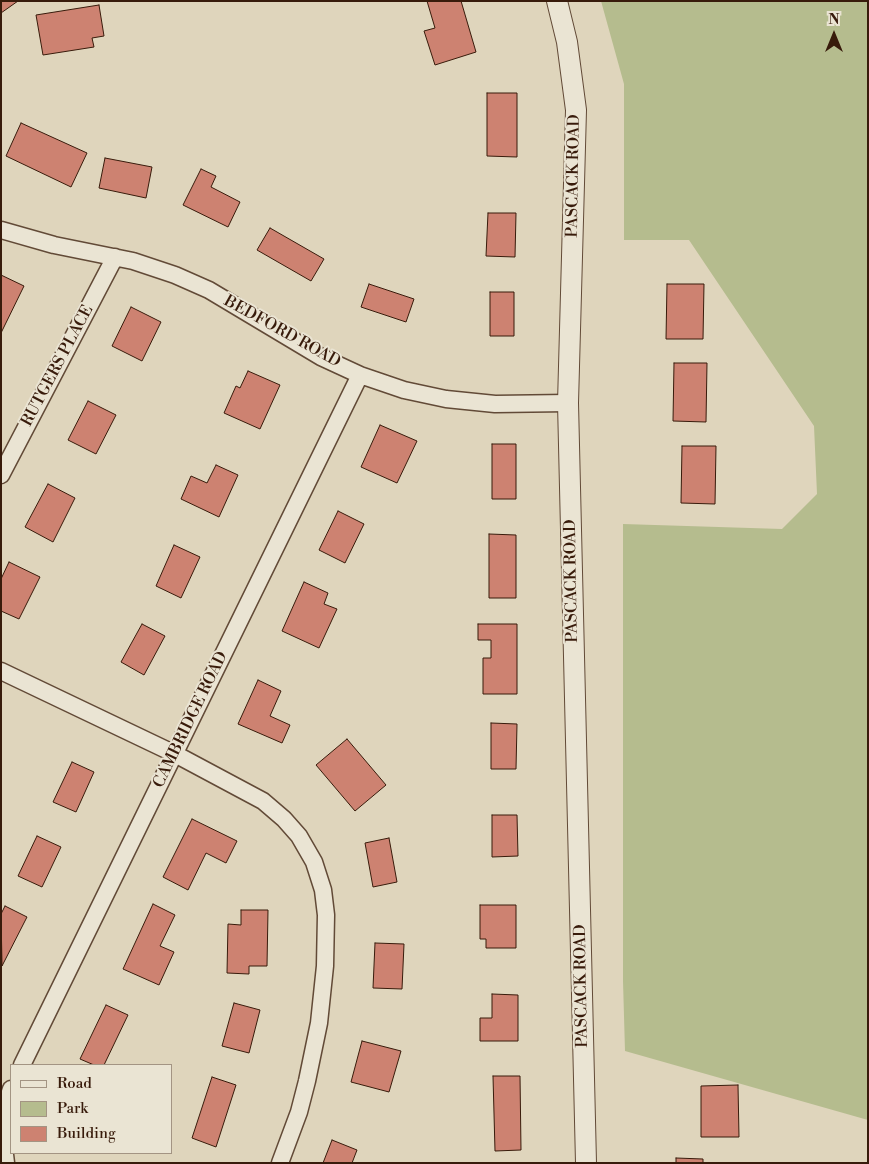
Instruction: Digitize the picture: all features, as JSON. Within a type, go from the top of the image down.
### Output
[{"type":"street","name":"PASCACK ROAD","points":[[557,1],[567,42],[576,110],[568,403],[586,1163]]},
{"type":"street","name":"BEDFORD ROAD","points":[[1,230],[54,245],[115,257],[175,275],[208,290],[321,357],[360,375],[404,390],[446,399],[496,404],[568,403]]},
{"type":"street","name":"RUTGERS PLACE","points":[[1,475],[115,257]]},
{"type":"street","name":"CAMBRIDGE ROAD","points":[[22,1064],[360,375]]},
{"type":"street","points":[[1,671],[175,754],[263,801],[284,819],[299,836],[314,862],[323,890],[326,915],[324,966],[318,1023],[299,1112],[280,1163]]},
{"type":"street","points":[[6,1163],[2,1130],[5,1106],[10,1092]]},
{"type":"green space","points":[[601,1],[868,1],[868,1120],[625,1051],[623,981],[623,524],[782,529],[817,494],[814,426],[689,240],[624,240],[624,84]]},
{"type":"building","points":[[1,1],[18,1],[1,13]]},
{"type":"building","points":[[427,1],[461,1],[476,52],[435,65],[424,31],[435,28]]},
{"type":"building","points":[[99,5],[104,36],[92,38],[94,47],[43,55],[36,15]]},
{"type":"building","points":[[487,93],[517,93],[517,157],[487,156]]},
{"type":"building","points":[[21,123],[87,153],[71,187],[6,156]]},
{"type":"building","points":[[105,158],[152,167],[146,198],[99,188]]},
{"type":"building","points":[[201,169],[216,176],[211,187],[240,202],[228,227],[183,205]]},
{"type":"building","points":[[488,213],[516,213],[515,257],[486,256]]},
{"type":"building","points":[[270,228],[324,259],[311,281],[257,250]]},
{"type":"building","points":[[1,275],[24,286],[1,333]]},
{"type":"building","points":[[369,284],[414,299],[406,322],[361,307]]},
{"type":"building","points":[[667,284],[704,284],[703,339],[666,339]]},
{"type":"building","points":[[490,292],[514,292],[514,336],[490,336]]},
{"type":"building","points":[[131,307],[161,322],[142,361],[112,346]]},
{"type":"building","points":[[674,363],[707,363],[706,422],[673,421]]},
{"type":"building","points":[[248,371],[280,385],[260,429],[224,413],[236,386],[240,388]]},
{"type":"building","points":[[88,401],[116,415],[96,454],[68,440]]},
{"type":"building","points":[[380,425],[417,441],[397,483],[361,467]]},
{"type":"building","points":[[492,444],[516,444],[516,499],[492,499]]},
{"type":"building","points":[[682,446],[716,446],[715,504],[681,503]]},
{"type":"building","points":[[216,465],[238,475],[219,517],[181,499],[191,476],[207,483]]},
{"type":"building","points":[[48,484],[75,498],[53,542],[25,527]]},
{"type":"building","points":[[338,511],[364,524],[345,563],[319,550]]},
{"type":"building","points":[[489,534],[516,535],[516,598],[489,598]]},
{"type":"building","points":[[174,545],[200,557],[181,598],[156,586]]},
{"type":"building","points":[[9,562],[40,577],[19,619],[1,611],[1,579]]},
{"type":"building","points":[[304,582],[328,593],[324,604],[337,609],[319,648],[282,631]]},
{"type":"building","points":[[142,624],[165,636],[144,675],[121,662]]},
{"type":"building","points":[[478,624],[517,624],[517,694],[483,694],[483,658],[491,658],[491,640],[478,640]]},
{"type":"building","points":[[258,680],[281,691],[270,716],[290,725],[282,743],[238,724]]},
{"type":"building","points":[[491,723],[517,724],[516,769],[491,769]]},
{"type":"building","points":[[347,739],[386,785],[355,811],[316,765]]},
{"type":"building","points":[[72,762],[94,772],[76,812],[53,802]]},
{"type":"building","points":[[492,815],[517,815],[518,856],[492,857]]},
{"type":"building","points":[[192,819],[237,841],[226,863],[206,853],[188,890],[163,877]]},
{"type":"building","points":[[37,836],[61,847],[42,887],[18,876]]},
{"type":"building","points":[[389,838],[397,882],[373,887],[365,843]]},
{"type":"building","points":[[153,904],[175,915],[160,946],[174,952],[159,985],[123,969]]},
{"type":"building","points":[[480,905],[516,905],[516,948],[486,948],[486,939],[480,939]]},
{"type":"building","points":[[5,906],[27,917],[2,966],[1,914]]},
{"type":"building","points":[[241,910],[268,910],[267,966],[249,966],[249,974],[227,973],[228,924],[241,925]]},
{"type":"building","points":[[375,943],[404,944],[402,989],[373,988]]},
{"type":"building","points":[[492,994],[518,995],[518,1041],[480,1041],[480,1018],[492,1018]]},
{"type":"building","points":[[234,1003],[260,1010],[249,1053],[222,1046]]},
{"type":"building","points":[[106,1005],[128,1015],[104,1064],[92,1064],[80,1059]]},
{"type":"building","points":[[362,1041],[401,1051],[389,1092],[351,1082]]},
{"type":"building","points":[[493,1076],[520,1076],[521,1150],[495,1151]]},
{"type":"building","points":[[212,1077],[236,1085],[216,1147],[192,1138]]},
{"type":"building","points":[[738,1085],[739,1137],[701,1137],[701,1086]]},
{"type":"building","points":[[332,1140],[357,1150],[352,1163],[323,1163]]},
{"type":"building","points":[[676,1158],[703,1159],[703,1163],[676,1163]]}]
